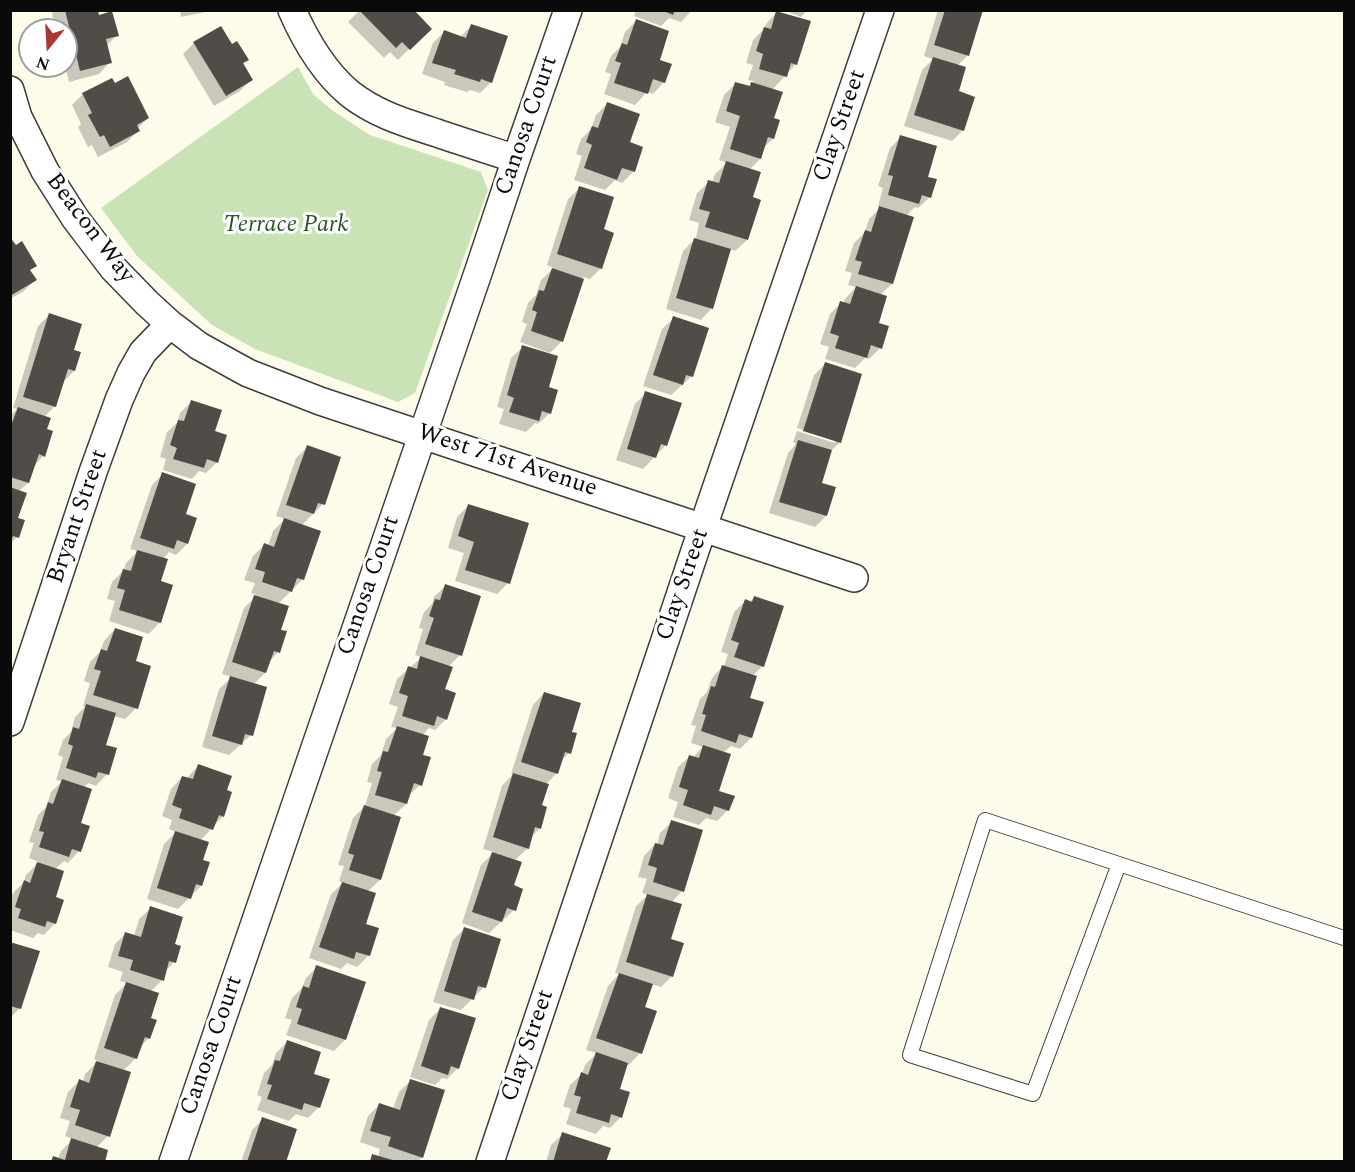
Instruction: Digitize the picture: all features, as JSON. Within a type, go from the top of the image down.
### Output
[{"type":"street","points":[[292,10],[318,61],[348,92],[366,105],[392,118],[516,159]]},
{"type":"street","name":"Canosa Court","points":[[173,1161],[568,10]]},
{"type":"street","name":"Clay Street","points":[[490,1161],[880,10]]},
{"type":"street","name":"Beacon Way","points":[[10,90],[18,117],[45,171],[75,218],[113,268],[170,324]]},
{"type":"street","name":"West 71st Avenue","points":[[170,324],[199,346],[248,373],[320,401],[854,578]]},
{"type":"street","name":"Bryant Street","points":[[10,722],[119,400],[143,352],[170,324]]},
{"type":"lane","points":[[1119,864],[1033,1094],[910,1055],[985,820],[1119,864],[1344,938]]},
{"type":"green space","name":"Terrace Park","points":[[298,67],[313,94],[333,111],[370,135],[481,172],[488,190],[415,393],[398,402],[255,349],[212,325],[137,256],[101,208]]},
{"type":"building","points":[[65,10],[98,10],[99,15],[112,11],[119,36],[106,39],[112,63],[80,71],[78,18],[67,18]]},
{"type":"building","points":[[359,10],[414,10],[432,29],[410,50],[402,42],[396,48]]},
{"type":"building","points":[[661,10],[675,10],[673,15]]},
{"type":"building","points":[[945,10],[983,10],[969,56],[934,45]]},
{"type":"building","points":[[776,11],[811,21],[797,65],[791,63],[787,77],[759,69],[763,54],[756,51],[764,27],[771,29]]},
{"type":"building","points":[[636,19],[669,31],[660,60],[672,64],[665,83],[653,79],[648,94],[614,83],[621,63],[615,61],[622,43],[627,45]]},
{"type":"building","points":[[471,24],[508,36],[492,83],[454,74],[456,70],[432,63],[444,30],[466,38]]},
{"type":"building","points":[[221,26],[232,44],[237,41],[249,60],[243,63],[253,80],[226,96],[193,42]]},
{"type":"building","points":[[933,57],[966,67],[959,91],[975,97],[964,131],[914,115]]},
{"type":"building","points":[[128,76],[149,118],[137,125],[140,131],[110,147],[104,135],[100,137],[88,115],[92,113],[82,93],[112,78],[115,83]]},
{"type":"building","points":[[735,82],[750,86],[751,82],[783,92],[774,118],[780,120],[774,139],[768,137],[761,159],[730,149],[740,116],[726,111]]},
{"type":"building","points":[[607,102],[640,114],[630,142],[643,147],[635,172],[622,168],[617,180],[584,168],[592,145],[586,142],[592,126],[598,128]]},
{"type":"building","points":[[900,135],[937,146],[928,177],[937,179],[931,198],[922,195],[919,204],[888,195],[893,176],[888,175]]},
{"type":"building","points":[[726,161],[761,172],[753,197],[761,200],[748,240],[705,227],[710,212],[699,209],[708,180],[719,183]]},
{"type":"building","points":[[579,186],[614,197],[604,229],[614,233],[602,269],[557,254]]},
{"type":"building","points":[[879,206],[914,217],[893,284],[858,274],[862,262],[855,260],[865,230],[871,232]]},
{"type":"building","points":[[10,237],[16,245],[22,241],[37,266],[30,270],[37,280],[10,296]]},
{"type":"building","points":[[694,238],[731,249],[713,309],[676,298]]},
{"type":"building","points":[[552,268],[584,279],[563,342],[531,331],[537,312],[532,310],[539,290],[544,291]]},
{"type":"building","points":[[856,286],[887,296],[879,323],[889,326],[882,349],[871,345],[867,358],[835,348],[839,336],[830,333],[840,301],[850,304]]},
{"type":"building","points":[[49,313],[82,324],[74,350],[81,352],[75,371],[68,369],[56,407],[23,397]]},
{"type":"building","points":[[673,316],[709,328],[693,377],[686,375],[683,385],[653,375]]},
{"type":"building","points":[[522,345],[558,356],[549,387],[558,390],[551,414],[542,411],[539,421],[509,412],[514,398],[507,395]]},
{"type":"building","points":[[825,362],[862,374],[841,443],[803,431]]},
{"type":"building","points":[[645,391],[682,403],[667,446],[661,444],[656,458],[627,449]]},
{"type":"building","points":[[191,400],[222,410],[215,431],[227,435],[218,463],[207,459],[204,468],[173,459],[177,448],[170,445],[178,420],[184,421]]},
{"type":"building","points":[[18,407],[51,418],[47,429],[53,431],[45,457],[39,454],[29,483],[10,477],[10,428]]},
{"type":"building","points":[[798,440],[832,450],[822,483],[836,487],[827,516],[779,502]]},
{"type":"building","points":[[307,445],[341,457],[325,505],[318,503],[314,514],[286,505]]},
{"type":"building","points":[[162,472],[196,484],[186,514],[197,518],[188,544],[177,540],[174,549],[140,538]]},
{"type":"building","points":[[10,487],[27,493],[18,518],[25,520],[19,538],[13,536],[11,541]]},
{"type":"building","points":[[468,504],[529,523],[510,584],[465,570],[474,542],[458,536]]},
{"type":"building","points":[[284,518],[321,531],[304,580],[297,578],[292,592],[262,582],[265,572],[255,569],[264,543],[274,547]]},
{"type":"building","points":[[137,550],[168,559],[161,581],[173,585],[161,623],[119,610],[125,590],[117,588],[123,569],[131,571]]},
{"type":"building","points":[[445,584],[481,596],[462,656],[425,644],[434,618],[429,616],[435,599],[440,600]]},
{"type":"building","points":[[254,595],[289,606],[281,630],[287,631],[280,653],[274,651],[266,673],[232,662]]},
{"type":"building","points":[[754,596],[784,606],[764,667],[734,657],[739,643],[731,640],[745,599],[752,602]]},
{"type":"building","points":[[115,628],[143,637],[136,661],[151,666],[138,709],[93,695],[101,671],[94,669],[101,649],[107,651]]},
{"type":"building","points":[[420,656],[453,667],[445,689],[456,693],[447,720],[437,716],[434,726],[402,716],[408,696],[399,693],[408,666],[417,669]]},
{"type":"building","points":[[722,665],[757,676],[750,698],[764,702],[752,738],[739,734],[736,743],[701,731],[706,715],[702,714],[711,686],[715,687]]},
{"type":"building","points":[[230,676],[267,687],[253,736],[245,734],[242,745],[212,736]]},
{"type":"building","points":[[544,692],[581,703],[572,732],[577,733],[571,754],[565,752],[558,774],[521,762]]},
{"type":"building","points":[[86,704],[116,713],[106,745],[117,748],[109,775],[98,772],[96,778],[66,768],[73,746],[68,744],[73,727],[79,729]]},
{"type":"building","points":[[397,726],[429,736],[423,755],[431,757],[422,786],[414,783],[407,804],[375,795],[382,772],[377,771],[383,751],[388,752]]},
{"type":"building","points":[[703,745],[731,754],[719,791],[735,796],[729,811],[714,806],[711,815],[683,805],[688,790],[679,787],[689,755],[699,758]]},
{"type":"building","points":[[198,764],[232,776],[227,790],[232,792],[224,817],[219,815],[213,830],[179,818],[182,809],[172,805],[182,776],[193,779]]},
{"type":"building","points":[[513,773],[549,784],[542,805],[547,807],[541,829],[535,827],[529,849],[493,837]]},
{"type":"building","points":[[62,779],[92,789],[81,823],[90,826],[81,852],[72,849],[69,857],[39,847],[44,832],[39,831],[48,802],[53,804]]},
{"type":"building","points":[[364,805],[401,817],[381,880],[349,870],[354,855],[348,853]]},
{"type":"building","points":[[671,820],[703,830],[684,892],[653,882],[657,868],[648,865],[655,843],[663,845]]},
{"type":"building","points":[[175,831],[209,842],[203,860],[210,862],[202,886],[196,884],[191,899],[157,888]]},
{"type":"building","points":[[492,852],[522,862],[514,885],[523,889],[516,911],[507,908],[502,922],[472,912]]},
{"type":"building","points":[[37,862],[64,871],[56,897],[64,900],[56,924],[47,921],[45,927],[18,918],[21,909],[15,907],[24,880],[30,883]]},
{"type":"building","points":[[342,882],[376,893],[366,924],[379,928],[370,956],[356,952],[354,959],[319,947]]},
{"type":"building","points":[[647,894],[682,904],[671,939],[684,943],[673,977],[626,962]]},
{"type":"building","points":[[150,906],[183,917],[175,944],[181,946],[176,963],[169,961],[164,981],[130,970],[133,960],[118,956],[125,932],[141,937]]},
{"type":"building","points":[[464,927],[501,939],[486,988],[478,986],[474,1000],[444,991]]},
{"type":"building","points":[[10,942],[40,951],[21,1009],[10,1006]]},
{"type":"building","points":[[316,965],[366,982],[346,1040],[297,1024],[302,1009],[296,1007],[303,986],[309,988]]},
{"type":"building","points":[[619,973],[653,984],[645,1007],[657,1011],[642,1054],[596,1038]]},
{"type":"building","points":[[126,982],[159,993],[151,1018],[157,1020],[150,1039],[145,1037],[137,1059],[104,1048]]},
{"type":"building","points":[[440,1007],[476,1018],[459,1069],[451,1066],[448,1075],[421,1066]]},
{"type":"building","points":[[287,1040],[321,1052],[314,1074],[330,1079],[320,1108],[304,1103],[302,1110],[267,1099],[272,1085],[267,1084],[275,1060],[280,1061]]},
{"type":"building","points":[[596,1052],[628,1063],[620,1089],[630,1092],[622,1118],[611,1114],[609,1123],[576,1113],[581,1097],[574,1095],[581,1072],[588,1075]]},
{"type":"building","points":[[96,1061],[131,1072],[110,1137],[75,1125],[80,1110],[70,1107],[79,1079],[89,1083]]},
{"type":"building","points":[[410,1079],[445,1090],[423,1158],[388,1146],[391,1137],[370,1131],[379,1103],[400,1110]]},
{"type":"building","points":[[262,1117],[297,1129],[286,1162],[247,1162]]},
{"type":"building","points":[[562,1132],[611,1148],[606,1162],[553,1162]]},
{"type":"building","points":[[71,1138],[108,1150],[105,1162],[51,1162],[53,1156],[65,1160]]},
{"type":"building","points":[[372,1154],[396,1161],[396,1162],[370,1162]]}]
